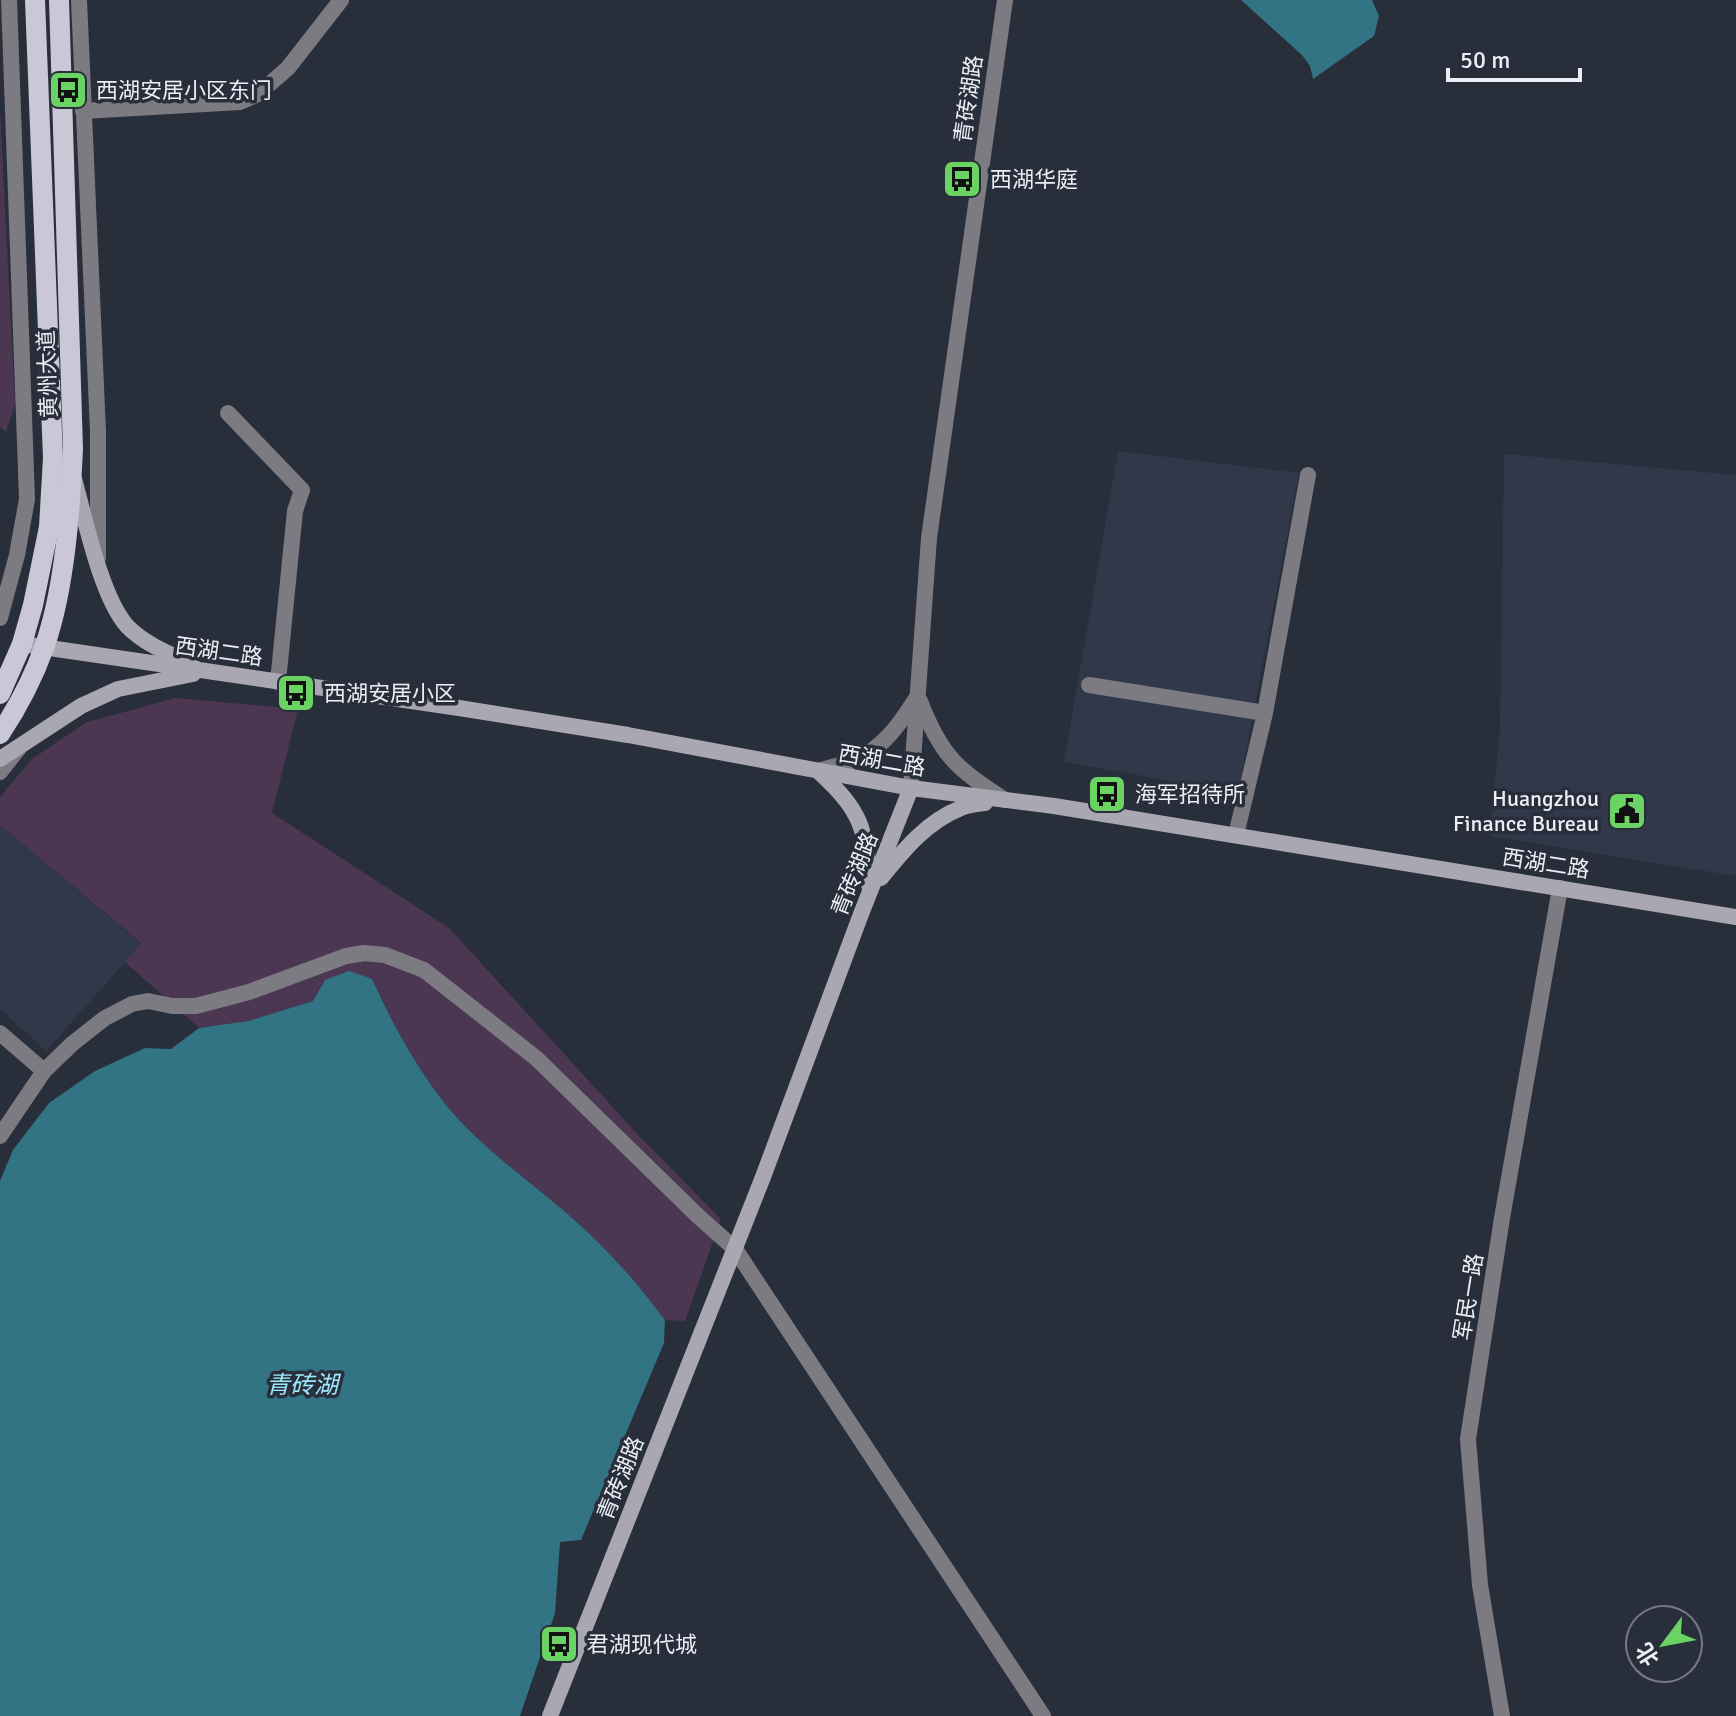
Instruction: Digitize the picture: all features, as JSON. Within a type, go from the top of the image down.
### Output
[{"type":"main road","name":"黄州大道","points":[[0,694],[22,644],[33,605],[49,527],[53,458],[35,0]]},
{"type":"main road","name":"黄州大道","points":[[0,734],[26,688],[54,613],[66,544],[72,474],[59,0]]},
{"type":"main road","points":[[72,474],[112,604],[128,627],[154,647],[208,671]]},
{"type":"main road","name":"西湖二路","points":[[22,644],[613,733],[911,788],[1054,806],[1736,917]]},
{"type":"main road","points":[[0,759],[81,706],[118,689],[208,671]]},
{"type":"main road","points":[[818,771],[857,813],[867,846],[870,892]]},
{"type":"main road","name":"青砖湖路","points":[[550,1716],[735,1249],[911,788]]},
{"type":"main road","points":[[870,892],[904,850],[931,824],[961,807],[1005,800]]},
{"type":"street","points":[[0,618],[17,555],[27,499],[9,0]]},
{"type":"street","points":[[79,0],[98,432],[98,563]]},
{"type":"street","points":[[83,111],[240,102],[258,94],[288,68],[341,0]]},
{"type":"street","name":"青砖湖路","points":[[911,788],[929,538],[1005,0]]},
{"type":"street","points":[[228,413],[302,490],[295,511],[278,682]]},
{"type":"street","points":[[1236,835],[1265,713],[1308,475]]},
{"type":"street","points":[[1089,685],[1265,713]]},
{"type":"street","points":[[818,771],[855,760],[879,746],[899,724],[918,695]]},
{"type":"street","points":[[918,695],[930,727],[946,755],[971,778],[1005,800]]},
{"type":"street","points":[[0,772],[22,744]]},
{"type":"street","name":"军民一路","points":[[1502,1716],[1480,1585],[1468,1439],[1502,1218],[1560,888]]},
{"type":"street","points":[[0,1136],[44,1071],[105,1018],[132,1004],[148,1001],[172,1006],[196,1006],[249,992],[346,956],[364,953],[385,955],[424,970],[536,1058],[735,1249],[1043,1716]]},
{"type":"street","points":[[0,1033],[44,1071]]},
{"type":"shaded area","points":[[0,111],[15,404],[6,432],[0,427]]},
{"type":"shaded area","points":[[1118,451],[1299,473],[1238,793],[1064,762]]},
{"type":"shaded area","points":[[1504,454],[1736,475],[1736,876],[1490,836],[1500,727]]},
{"type":"shaded area","points":[[176,698],[298,709],[272,813],[449,928],[641,1138],[721,1219],[685,1321],[665,1320],[596,1240],[460,1121],[415,1060],[372,979],[325,980],[313,1001],[248,1021],[199,1028],[125,962],[141,943],[0,825],[0,797],[32,759],[87,722]]},
{"type":"shaded area","points":[[0,825],[141,944],[46,1051],[0,1009]]},
{"type":"water","points":[[1241,0],[1372,0],[1379,16],[1374,36],[1313,79],[1310,66],[1302,55]]},
{"type":"water","name":"青砖湖","points":[[349,971],[372,979],[415,1060],[460,1121],[596,1240],[665,1320],[664,1343],[581,1540],[560,1542],[555,1613],[520,1716],[0,1716],[0,1181],[13,1150],[49,1103],[95,1071],[145,1048],[171,1049],[199,1028],[248,1021],[313,1001],[325,980]]},
{"type":"place","name":"西湖安居小区东门","points":[[68,90]]},
{"type":"place","name":"西湖华庭","points":[[962,179]]},
{"type":"place","name":"西湖安居小区","points":[[296,693]]},
{"type":"place","name":"海军招待所","points":[[1107,794]]},
{"type":"place","name":"Huangzhou Finance Bureau","points":[[1627,811]]},
{"type":"place","name":"君湖现代城","points":[[559,1644]]}]
